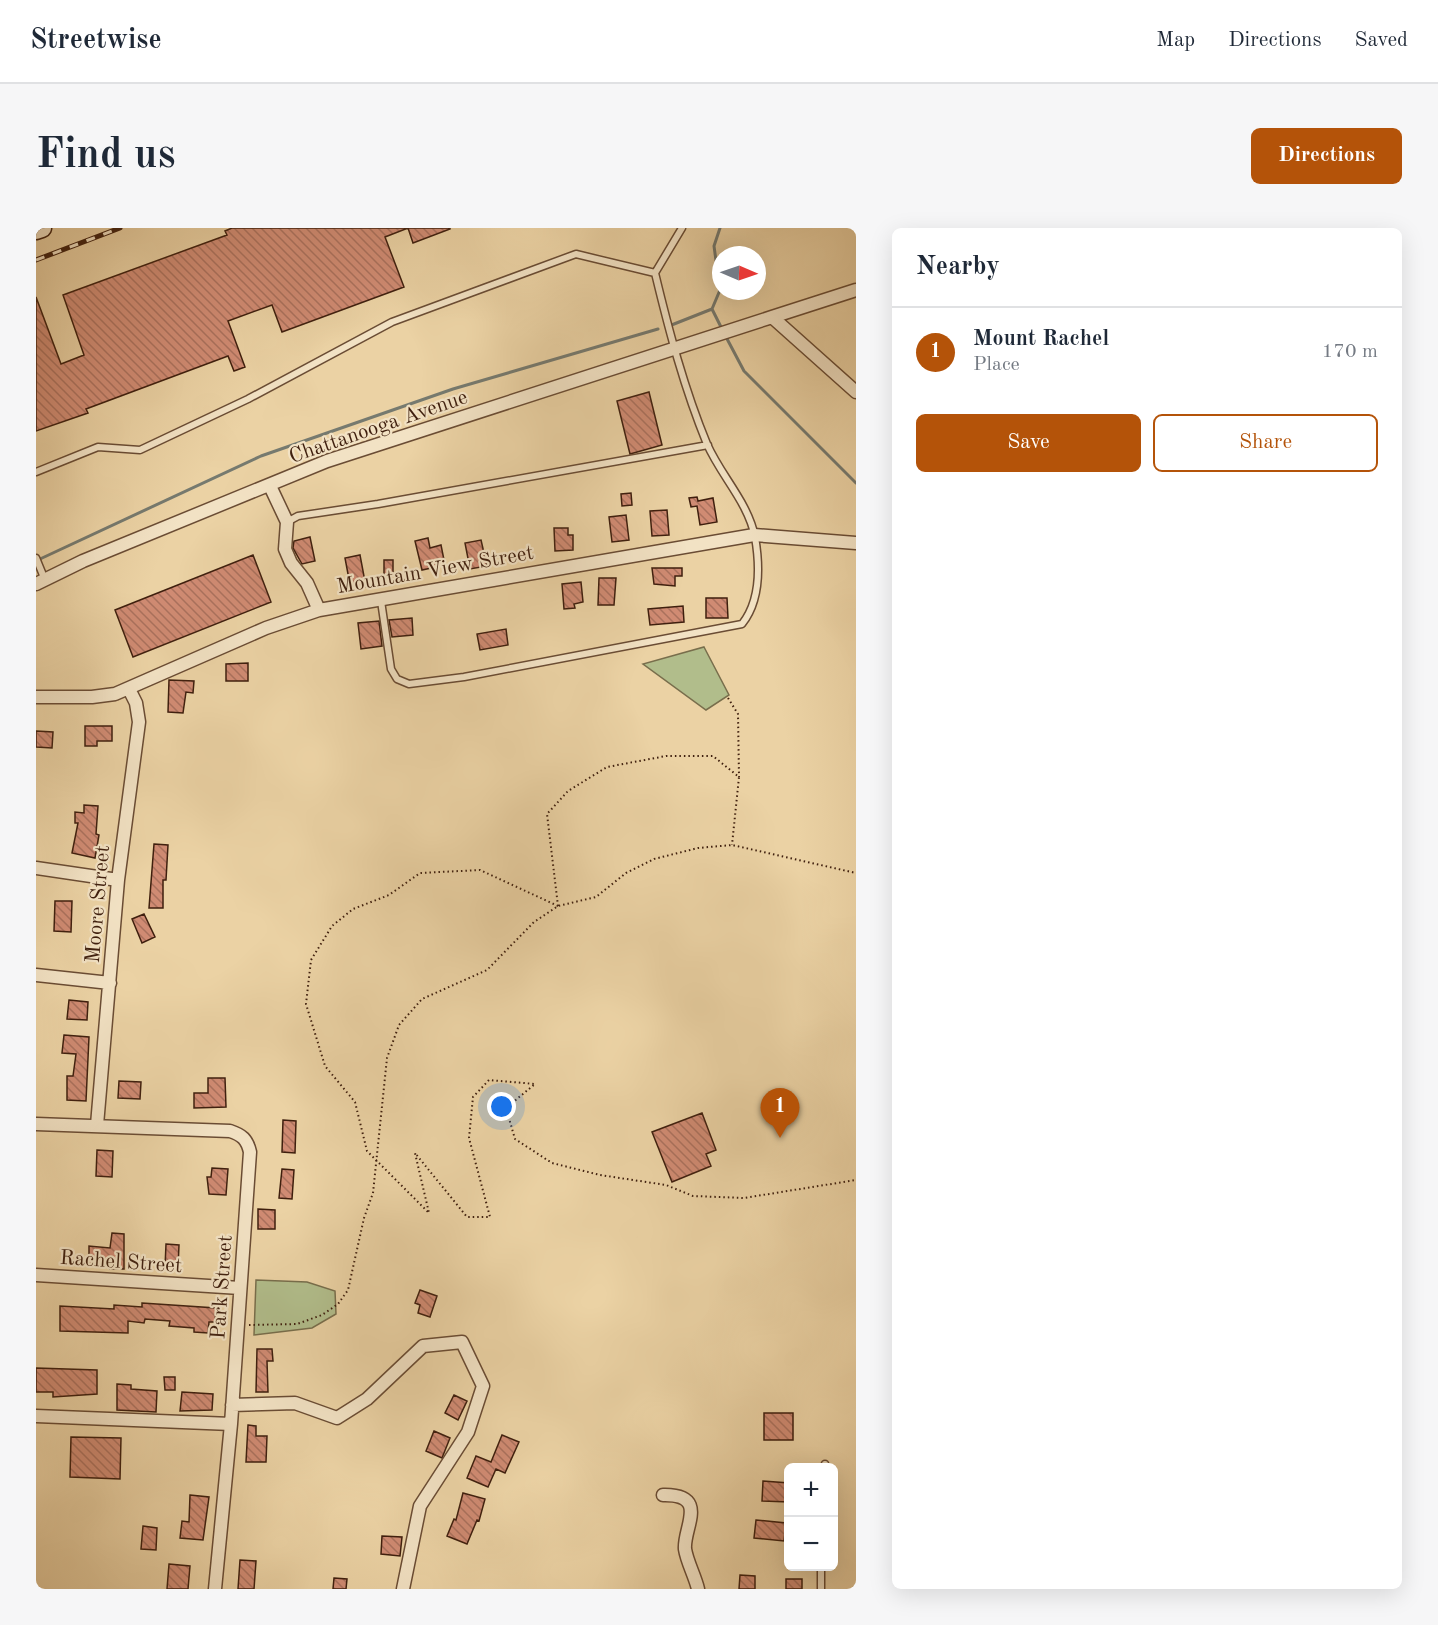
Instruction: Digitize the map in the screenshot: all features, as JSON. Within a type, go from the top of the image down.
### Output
[{"type":"main road","points":[[36,230],[42,228]]},
{"type":"street","points":[[772,317],[856,290]]},
{"type":"street","name":"Chattanooga Avenue","points":[[40,582],[83,561],[327,461],[772,317]]},
{"type":"street","points":[[772,317],[856,392]]},
{"type":"street","points":[[270,486],[287,522],[285,549],[291,563],[307,583],[319,610]]},
{"type":"street","name":"Mountain View Street","points":[[36,697],[92,697],[129,689],[266,628],[319,610],[754,535],[856,543]]},
{"type":"street","name":"Moore Street","points":[[97,1125],[118,879],[139,722],[136,703],[129,689]]},
{"type":"street","points":[[36,868],[118,879]]},
{"type":"street","points":[[36,975],[110,983]]},
{"type":"street","points":[[36,1124],[97,1125]]},
{"type":"street","name":"Park Street","points":[[97,1125],[230,1131],[242,1135],[250,1152],[231,1424],[215,1589]]},
{"type":"street","name":"Rachel Street","points":[[36,1275],[240,1288]]},
{"type":"street","points":[[232,1405],[295,1403],[337,1418],[368,1399],[423,1346],[462,1342],[483,1386],[468,1432],[420,1506],[403,1589]]},
{"type":"street","points":[[36,1416],[231,1424]]},
{"type":"street","points":[[663,1495],[677,1494],[688,1503],[691,1520],[685,1548],[698,1589]]},
{"type":"lane","points":[[381,601],[391,669],[398,679],[409,684],[464,677],[742,624],[749,615],[756,596],[758,562],[754,535],[747,511],[708,446],[673,348],[655,273],[682,228]]},
{"type":"lane","points":[[36,472],[98,447],[140,450],[248,399],[392,322],[576,255],[655,273]]},
{"type":"lane","points":[[287,522],[298,516],[708,446]]},
{"type":"lane","points":[[36,558],[40,582]]},
{"type":"lane","points":[[821,1571],[821,1589]]},
{"type":"path","points":[[728,698],[738,714],[738,777],[732,845]]},
{"type":"path","points":[[558,906],[547,814],[568,791],[607,767],[666,756],[713,756],[738,777]]},
{"type":"path","points":[[237,1325],[297,1324],[322,1315],[338,1304],[348,1290],[364,1218],[373,1193],[387,1058],[399,1025],[422,999],[487,970],[534,922],[558,906],[596,897],[626,873],[654,859],[698,848],[732,845],[856,873]]},
{"type":"path","points":[[558,906],[480,870],[456,869],[420,873],[389,895],[353,909],[332,926],[311,960],[306,1004],[325,1066],[355,1102],[362,1137],[368,1151],[429,1213],[416,1154],[467,1217],[489,1217],[470,1138],[473,1097],[489,1080],[535,1084],[506,1108],[515,1139],[552,1163],[600,1175],[666,1185],[693,1196],[744,1198],[856,1180]]},
{"type":"green space","points":[[704,647],[729,695],[706,710],[643,664]]},
{"type":"green space","points":[[256,1280],[307,1282],[335,1291],[336,1314],[312,1328],[254,1335]]},
{"type":"building","points":[[232,228],[408,228],[385,237],[404,287],[282,332],[272,305],[228,321],[245,367],[234,371],[228,356],[86,409],[88,413],[36,431],[36,297],[61,364],[84,355],[63,295],[227,235],[225,231]]},
{"type":"building","points":[[408,228],[450,228],[450,229],[413,243]]},
{"type":"building","points":[[649,392],[662,445],[630,454],[617,401]]},
{"type":"building","points":[[631,493],[632,505],[622,506],[621,494]]},
{"type":"building","points":[[697,497],[698,501],[713,498],[717,522],[700,525],[697,506],[691,507],[689,498]]},
{"type":"building","points":[[667,510],[669,535],[652,536],[650,511]]},
{"type":"building","points":[[626,515],[629,540],[612,542],[609,517]]},
{"type":"building","points":[[554,528],[568,528],[568,535],[573,535],[573,550],[555,551]]},
{"type":"building","points":[[310,537],[315,561],[302,564],[293,548],[294,541]]},
{"type":"building","points":[[428,538],[430,548],[441,545],[445,565],[422,570],[415,541]]},
{"type":"building","points":[[481,540],[487,566],[470,569],[465,543]]},
{"type":"building","points":[[253,555],[271,602],[133,657],[115,610]]},
{"type":"building","points":[[360,555],[366,587],[351,590],[345,558]]},
{"type":"building","points":[[384,560],[393,560],[393,575],[384,575]]},
{"type":"building","points":[[652,568],[682,568],[682,576],[675,576],[675,586],[654,584]]},
{"type":"building","points":[[599,578],[616,578],[614,605],[598,605]]},
{"type":"building","points":[[581,582],[583,602],[574,604],[575,608],[564,609],[562,584]]},
{"type":"building","points":[[706,598],[727,598],[728,618],[706,618]]},
{"type":"building","points":[[683,606],[684,622],[650,625],[648,609]]},
{"type":"building","points":[[412,618],[413,635],[392,637],[389,620]]},
{"type":"building","points":[[379,621],[382,646],[361,649],[358,623]]},
{"type":"building","points":[[506,629],[508,645],[480,650],[477,634]]},
{"type":"building","points":[[248,663],[248,681],[226,681],[226,664]]},
{"type":"building","points":[[169,680],[194,681],[193,693],[186,692],[183,713],[168,712]]},
{"type":"building","points":[[85,726],[112,726],[112,741],[97,741],[97,746],[85,746]]},
{"type":"building","points":[[36,731],[53,732],[52,748],[36,747]]},
{"type":"building","points":[[84,805],[98,806],[96,834],[99,835],[95,858],[72,853],[78,823],[75,823],[75,812],[84,813]]},
{"type":"building","points":[[154,844],[168,845],[166,880],[163,880],[163,908],[149,908]]},
{"type":"building","points":[[55,901],[72,901],[71,932],[54,931]]},
{"type":"building","points":[[144,914],[155,937],[142,943],[132,919]]},
{"type":"building","points":[[69,1000],[88,1002],[87,1020],[67,1019]]},
{"type":"building","points":[[64,1035],[89,1037],[86,1101],[67,1100],[67,1076],[73,1076],[76,1054],[62,1053]]},
{"type":"building","points":[[208,1078],[225,1078],[226,1107],[194,1108],[194,1093],[208,1093]]},
{"type":"building","points":[[119,1081],[141,1082],[140,1099],[118,1098]]},
{"type":"building","points":[[702,1113],[716,1150],[706,1154],[711,1166],[672,1182],[652,1132]]},
{"type":"building","points":[[283,1120],[296,1121],[295,1153],[282,1152]]},
{"type":"building","points":[[97,1150],[113,1151],[112,1177],[96,1176]]},
{"type":"building","points":[[212,1168],[228,1169],[226,1195],[209,1194],[207,1177],[211,1177]]},
{"type":"building","points":[[282,1169],[294,1170],[292,1199],[279,1198]]},
{"type":"building","points":[[258,1209],[275,1210],[275,1229],[258,1229]]},
{"type":"building","points":[[112,1233],[124,1234],[124,1269],[110,1269],[110,1265],[89,1264],[89,1246],[110,1248]]},
{"type":"building","points":[[166,1244],[179,1245],[178,1268],[165,1267]]},
{"type":"building","points":[[420,1290],[437,1296],[430,1317],[418,1313],[420,1305],[415,1303]]},
{"type":"building","points":[[142,1303],[216,1308],[215,1322],[209,1322],[208,1333],[194,1332],[194,1328],[169,1326],[170,1321],[145,1319],[144,1323],[128,1321],[128,1333],[60,1331],[60,1306],[114,1309],[114,1305],[142,1307]]},
{"type":"building","points":[[257,1349],[272,1349],[273,1361],[267,1361],[268,1392],[256,1392]]},
{"type":"building","points":[[36,1368],[97,1370],[97,1394],[53,1397],[53,1392],[36,1392]]},
{"type":"building","points":[[164,1377],[175,1377],[175,1390],[165,1390]]},
{"type":"building","points":[[117,1384],[131,1385],[131,1389],[157,1391],[156,1412],[117,1410]]},
{"type":"building","points":[[182,1392],[213,1394],[212,1410],[180,1411]]},
{"type":"building","points":[[454,1395],[467,1401],[458,1420],[445,1413]]},
{"type":"building","points":[[764,1413],[793,1413],[793,1440],[764,1440]]},
{"type":"building","points":[[248,1425],[256,1426],[256,1436],[267,1436],[266,1462],[246,1462]]},
{"type":"building","points":[[434,1431],[450,1438],[442,1458],[426,1451]]},
{"type":"building","points":[[502,1435],[519,1442],[505,1473],[496,1469],[488,1487],[467,1478],[476,1456],[491,1462]]},
{"type":"building","points":[[71,1437],[121,1438],[120,1479],[70,1477]]},
{"type":"building","points":[[763,1481],[784,1483],[784,1502],[762,1501]]},
{"type":"building","points":[[463,1493],[485,1499],[479,1521],[477,1520],[467,1544],[447,1536],[454,1519],[456,1520]]},
{"type":"building","points":[[190,1495],[209,1497],[203,1540],[180,1538],[182,1521],[189,1522]]},
{"type":"building","points":[[756,1520],[784,1523],[784,1541],[754,1538]]},
{"type":"building","points":[[143,1526],[157,1528],[156,1550],[141,1549]]},
{"type":"building","points":[[382,1536],[402,1537],[400,1556],[381,1554]]},
{"type":"building","points":[[240,1560],[256,1561],[254,1589],[238,1589]]},
{"type":"building","points":[[169,1564],[190,1566],[188,1589],[167,1589]]},
{"type":"building","points":[[740,1575],[755,1576],[755,1589],[739,1589]]},
{"type":"building","points":[[334,1578],[347,1579],[346,1589],[333,1589]]},
{"type":"building","points":[[786,1579],[802,1579],[802,1589],[786,1589]]},
{"type":"waterway","points":[[720,228],[714,246],[720,290],[712,309],[722,329]]},
{"type":"waterway","points":[[669,326],[712,309]]},
{"type":"waterway","points":[[40,559],[261,456],[453,389],[658,329]]},
{"type":"waterway","points":[[725,335],[744,371],[856,483]]},
{"type":"railway","points":[[36,260],[120,228]]},
{"type":"place","name":"Mount Rachel","points":[[780,1138]]}]
